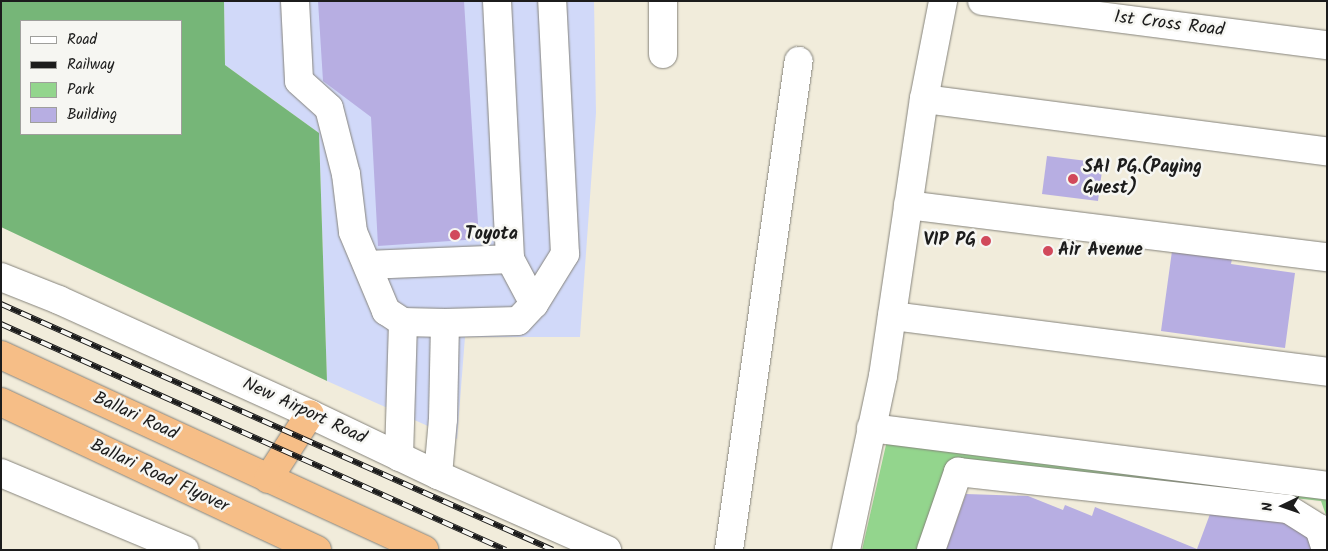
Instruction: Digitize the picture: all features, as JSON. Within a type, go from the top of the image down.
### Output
[{"type":"highway","name":"Ballari Road","points":[[1,355],[268,479]]},
{"type":"highway","name":"Ballari Road Flyover","points":[[1,402],[306,545]]},
{"type":"highway","points":[[310,414],[268,479],[424,550]]},
{"type":"street","points":[[295,1],[299,81],[329,108],[346,174],[354,232],[386,311],[403,322],[445,323],[518,321],[534,304],[565,254],[552,1]]},
{"type":"street","points":[[497,1],[510,259],[534,304]]},
{"type":"street","points":[[663,1],[663,54]]},
{"type":"street","points":[[846,550],[883,376],[924,98],[943,1]]},
{"type":"street","name":"1st Cross Road","points":[[982,1],[1327,45]]},
{"type":"street","points":[[729,550],[799,61]]},
{"type":"street","points":[[924,98],[1327,151]]},
{"type":"street","points":[[908,205],[1327,257]]},
{"type":"street","points":[[368,265],[510,259]]},
{"type":"street","name":"New Airport Road","points":[[1,277],[59,300],[310,414],[438,475],[607,550]]},
{"type":"street","points":[[892,316],[1327,372]]},
{"type":"street","points":[[399,457],[403,322]]},
{"type":"street","points":[[438,475],[443,419],[445,323]]},
{"type":"street","points":[[871,428],[1327,486]]},
{"type":"street","points":[[931,550],[958,472],[1288,509],[1319,528],[1326,550]]},
{"type":"street","points":[[1,473],[185,550]]},
{"type":"shaded area","name":"Toyota","points":[[224,1],[594,1],[596,113],[580,337],[465,337],[457,439],[327,381],[319,133],[225,65]]},
{"type":"green space","points":[[1,1],[224,1],[225,65],[319,133],[327,381],[1,227]]},
{"type":"green space","points":[[888,436],[1327,495],[1327,518],[1321,501],[952,460],[921,550],[862,550]]},
{"type":"building","points":[[318,1],[464,1],[479,239],[378,246],[371,117],[323,81]]},
{"type":"building","name":"SAI PG.(Paying Guest)","points":[[1047,156],[1103,163],[1098,201],[1042,194]]},
{"type":"building","points":[[1172,251],[1232,259],[1231,264],[1295,273],[1285,348],[1161,331]]},
{"type":"building","points":[[966,494],[1028,496],[1063,510],[1065,505],[1092,516],[1095,507],[1197,549],[1213,506],[1286,514],[1310,531],[1316,550],[946,550]]},
{"type":"railway","points":[[1,304],[553,550]]},
{"type":"railway","points":[[1,324],[506,550]]},
{"type":"place","name":"SAI PG.(Paying Guest)","points":[[1073,179]]},
{"type":"place","name":"Toyota","points":[[455,235]]},
{"type":"place","name":"VIP PG","points":[[986,241]]},
{"type":"place","name":"Air Avenue","points":[[1048,251]]}]
